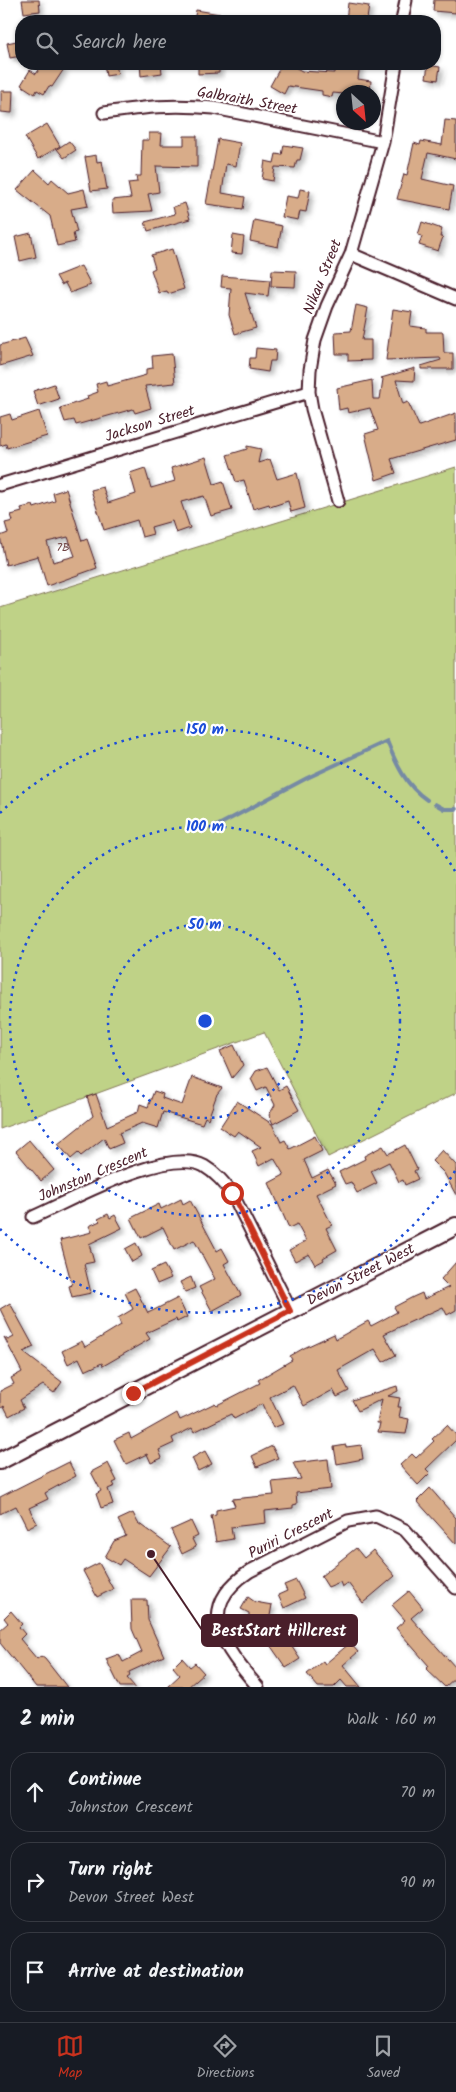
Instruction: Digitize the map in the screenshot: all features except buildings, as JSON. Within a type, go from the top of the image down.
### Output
[{"type":"main road","name":"Devon Street West","points":[[0,1461],[456,1226]]},
{"type":"street","points":[[403,15],[406,0]]},
{"type":"street","name":"Nikau Street","points":[[338,501],[309,392],[315,340],[327,306],[351,254],[383,142],[395,70]]},
{"type":"street","name":"Galbraith Street","points":[[104,113],[165,105],[187,105],[214,108],[383,142]]},
{"type":"street","points":[[351,254],[456,299]]},
{"type":"street","name":"Jackson Street","points":[[0,485],[309,392]]},
{"type":"street","name":"Johnston Crescent","points":[[32,1217],[146,1167],[184,1160],[204,1166],[218,1177],[232,1193],[290,1311]]},
{"type":"street","name":"Puriri Crescent","points":[[258,1687],[235,1660],[220,1635],[218,1620],[226,1592],[237,1580],[250,1571],[348,1521],[376,1516],[405,1530],[456,1588]]},
{"type":"green space","points":[[456,467],[456,1093],[328,1157],[264,1032],[0,1129],[0,608]]},
{"type":"waterway","points":[[211,829],[307,778],[387,741],[407,781],[427,800]]},
{"type":"waterway","points":[[435,804],[444,809],[456,809]]},
{"type":"place","name":"BestStart Hillcrest","points":[[151,1554]]},
{"type":"route","points":[[133,1393],[290,1311],[232,1193]]}]
